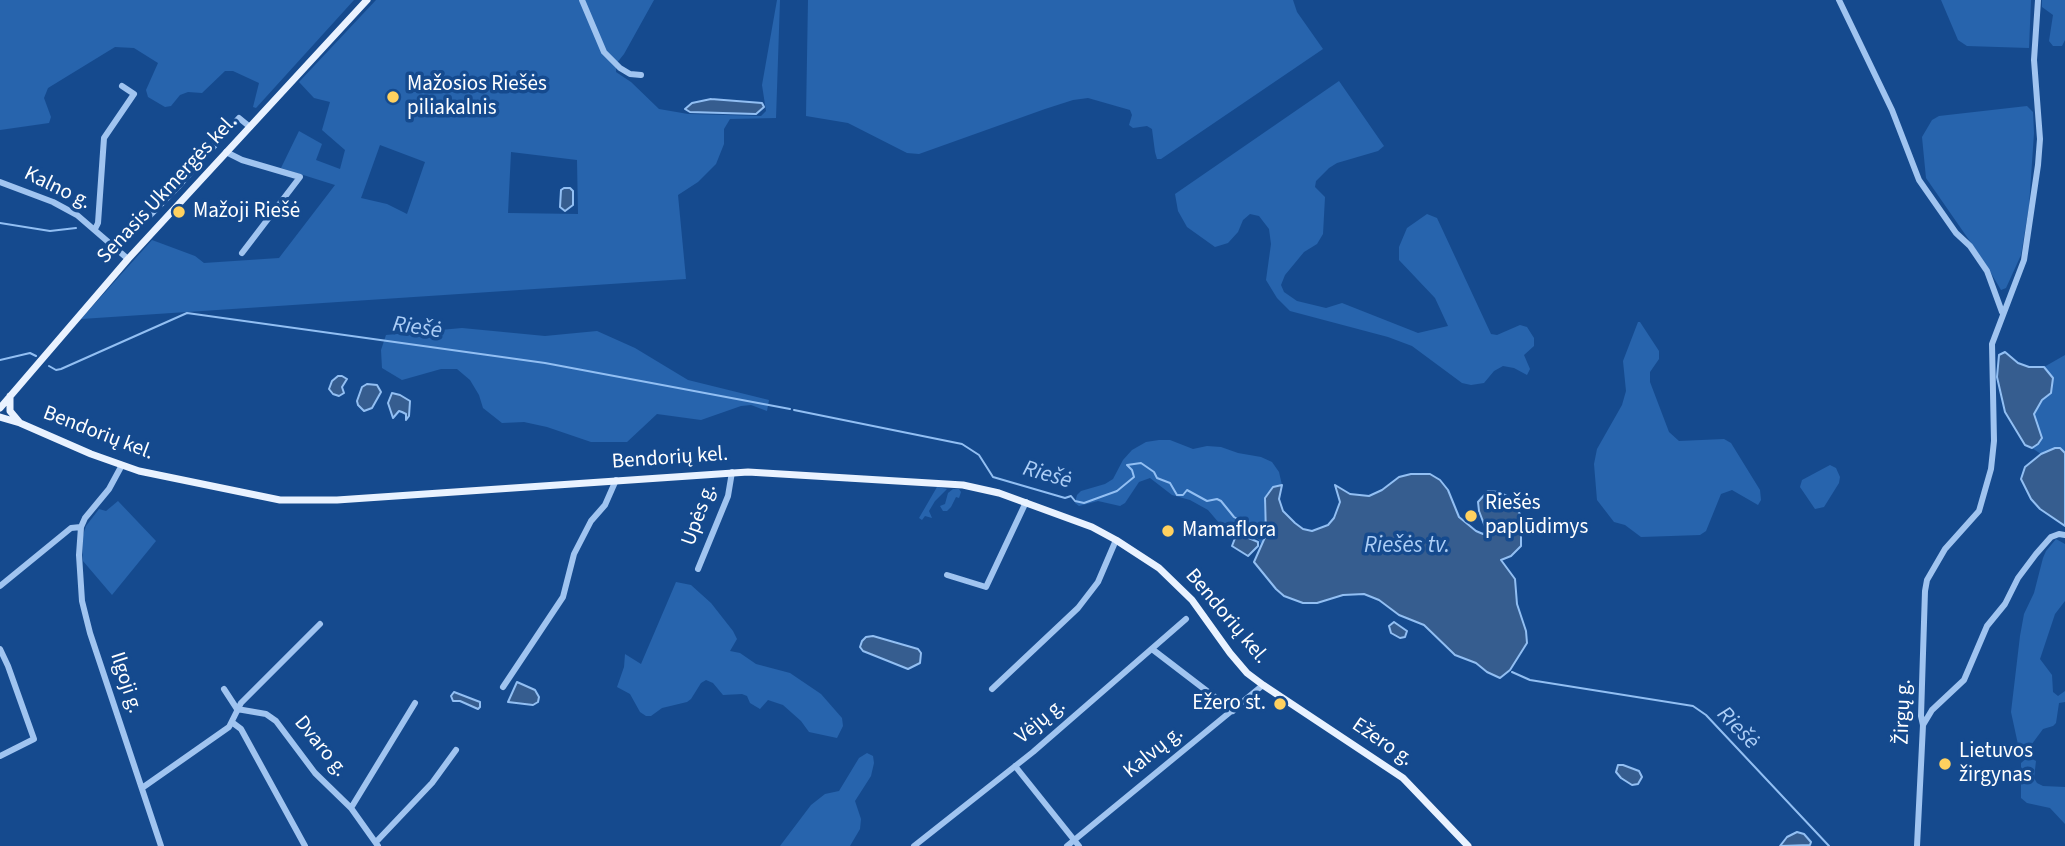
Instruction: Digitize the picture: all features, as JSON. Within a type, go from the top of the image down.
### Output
[{"type":"main road","name":"Senasis Ukmergės kel.","points":[[1,407],[128,259],[367,0]]},
{"type":"main road","points":[[10,396],[10,411]]},
{"type":"main road","points":[[2,418],[1,407],[10,411],[20,423]]},
{"type":"main road","name":"Bendorių kel.","points":[[2,418],[122,465],[240,493],[294,501],[732,472],[979,487],[1077,521],[1116,540],[1148,560],[1182,588],[1234,659],[1263,685]]},
{"type":"main road","name":"Ežero g.","points":[[1263,685],[1403,778],[1468,846]]},
{"type":"street","points":[[582,0],[604,52],[620,68],[630,74],[641,75]]},
{"type":"street","points":[[1839,0],[1892,110],[1919,180],[1987,271],[2002,313]]},
{"type":"street","points":[[2002,313],[2024,260],[2035,198],[2040,139],[2034,60],[2038,0]]},
{"type":"street","points":[[95,229],[98,223],[104,138],[134,94],[122,86]]},
{"type":"street","points":[[117,249],[176,189],[239,118],[250,127]]},
{"type":"street","points":[[226,152],[243,160],[300,177],[242,253]]},
{"type":"street","name":"Kalno g.","points":[[0,181],[65,208],[95,229],[128,259]]},
{"type":"street","name":"Žirgų g.","points":[[1917,846],[1923,725],[1921,704],[1925,591],[1927,580],[1951,540],[1979,511],[1986,488],[1994,442],[1992,344],[2002,313]]},
{"type":"street","points":[[0,586],[71,528],[81,527],[85,518],[109,489],[122,465]]},
{"type":"street","name":"Upės g.","points":[[698,569],[727,496],[732,472]]},
{"type":"street","points":[[503,687],[563,597],[574,554],[591,521],[605,505],[616,480]]},
{"type":"street","points":[[947,575],[986,587],[1026,502]]},
{"type":"street","name":"Ilgoji g.","points":[[81,527],[79,555],[85,613],[161,846]]},
{"type":"street","points":[[1923,725],[1932,710],[1964,680],[1983,634],[2005,604],[2018,578],[2052,537],[2065,535]]},
{"type":"street","points":[[992,689],[1078,608],[1098,582],[1116,540]]},
{"type":"street","name":"Vėjų g.","points":[[914,846],[1015,766],[1186,619]]},
{"type":"street","points":[[142,788],[233,723],[237,709],[320,624]]},
{"type":"street","points":[[0,649],[34,740],[0,756]]},
{"type":"street","points":[[1152,649],[1233,711]]},
{"type":"street","name":"Kalvų g.","points":[[1067,846],[1077,843],[1263,685]]},
{"type":"street","points":[[224,689],[237,709]]},
{"type":"street","points":[[351,808],[415,703]]},
{"type":"street","name":"Dvaro g.","points":[[237,709],[265,715],[276,721],[315,773],[351,808],[377,844]]},
{"type":"street","points":[[233,723],[241,729],[305,846]]},
{"type":"street","points":[[377,844],[432,783],[456,750]]},
{"type":"street","points":[[1015,766],[1077,843]]},
{"type":"shaded area","points":[[0,0],[354,0],[256,108],[253,107],[259,83],[233,71],[225,71],[202,93],[188,92],[180,95],[171,106],[165,107],[148,97],[146,90],[158,63],[134,48],[115,47],[48,88],[44,98],[51,117],[49,123],[0,130]]},
{"type":"shaded area","points":[[376,0],[654,0],[616,64],[616,72],[631,82],[659,109],[688,114],[761,116],[766,111],[762,85],[777,0],[780,0],[776,118],[730,119],[724,129],[724,144],[716,164],[698,182],[678,195],[686,279],[81,319],[152,240],[195,256],[204,263],[279,258],[335,185],[281,168],[299,131],[322,144],[316,160],[340,169],[345,150],[322,130],[330,102],[314,98],[299,82]],"holes":[[[380,145],[425,162],[407,214],[387,204],[361,198]],[[511,152],[577,160],[578,214],[508,213]]]},
{"type":"shaded area","points":[[808,0],[1293,0],[1297,12],[1323,49],[1161,159],[1157,159],[1152,129],[1147,126],[1133,128],[1129,125],[1132,115],[1130,110],[1088,98],[1045,109],[919,154],[907,153],[848,123],[806,116]]},
{"type":"shaded area","points":[[1941,0],[2031,0],[2029,48],[1967,46],[1958,40]]},
{"type":"shaded area","points":[[2042,0],[2065,0],[2065,40],[2062,46],[2053,46],[2049,41],[2053,15],[2042,7]]},
{"type":"shaded area","points":[[1339,81],[1384,146],[1378,151],[1337,163],[1316,181],[1315,187],[1325,197],[1323,234],[1317,244],[1304,252],[1285,275],[1281,285],[1284,292],[1297,301],[1326,308],[1342,303],[1418,333],[1448,326],[1435,298],[1399,260],[1399,247],[1407,228],[1427,214],[1437,218],[1491,334],[1497,335],[1520,325],[1527,327],[1534,338],[1534,346],[1524,355],[1530,369],[1527,375],[1503,366],[1494,371],[1484,383],[1462,383],[1412,346],[1290,311],[1277,298],[1266,280],[1271,244],[1269,229],[1259,216],[1250,214],[1228,243],[1215,247],[1187,227],[1178,211],[1175,194]]},
{"type":"shaded area","points":[[2027,106],[2033,112],[2034,133],[2029,206],[2021,255],[2006,288],[2001,290],[1926,178],[1922,137],[1932,120],[1939,116]]},
{"type":"shaded area","points":[[1638,322],[1659,351],[1659,359],[1650,372],[1650,382],[1669,432],[1679,441],[1724,439],[1731,443],[1760,490],[1761,500],[1758,505],[1732,490],[1721,494],[1706,531],[1700,535],[1641,537],[1625,525],[1614,522],[1597,500],[1594,464],[1597,449],[1622,405],[1626,391],[1623,361]]},
{"type":"shaded area","points":[[462,328],[545,336],[597,331],[635,348],[688,380],[769,400],[767,411],[751,405],[741,406],[701,420],[657,414],[627,442],[591,442],[524,422],[502,423],[483,408],[470,380],[457,369],[441,369],[402,380],[382,368],[381,350],[386,335]]},
{"type":"shaded area","points":[[2065,355],[2065,453],[2060,448],[2055,448],[2041,454],[2032,448],[2038,444],[2041,433],[2034,414],[2042,400],[2052,393],[2053,378],[2044,367]]},
{"type":"shaded area","points":[[1170,440],[1193,449],[1221,447],[1272,462],[1279,472],[1282,485],[1277,485],[1264,503],[1266,535],[1261,544],[1258,539],[1240,531],[1236,531],[1231,537],[1208,510],[1190,500],[1172,495],[1150,478],[1139,482],[1120,506],[1098,501],[1079,506],[1075,503],[1081,491],[1113,479],[1132,450],[1146,442]]},
{"type":"shaded area","points":[[1830,465],[1836,468],[1840,477],[1839,483],[1824,507],[1815,509],[1800,487],[1802,480]]},
{"type":"shaded area","points":[[937,487],[947,489],[929,511],[932,518],[925,516],[922,520],[919,518]]},
{"type":"shaded area","points":[[959,489],[961,492],[959,498],[956,497],[951,507],[943,511],[940,506],[945,504],[948,493]]},
{"type":"shaded area","points":[[118,501],[156,541],[112,595],[83,561],[82,538],[86,526],[99,509],[106,511]]},
{"type":"shaded area","points":[[2056,539],[2065,544],[2065,601],[2055,614],[2040,659],[2052,675],[2053,692],[2058,696],[2065,691],[2065,702],[2059,703],[2056,723],[2043,729],[2026,752],[2019,749],[2011,712],[2020,636],[2024,614],[2034,593],[2043,558]]},
{"type":"shaded area","points":[[676,582],[691,585],[711,603],[733,631],[737,639],[730,651],[740,653],[756,664],[790,673],[821,694],[842,718],[843,726],[837,738],[809,732],[783,705],[768,700],[760,709],[750,703],[747,696],[723,695],[713,683],[706,680],[687,702],[662,708],[651,716],[640,712],[630,694],[617,687],[625,654],[641,664]]},
{"type":"shaded area","points":[[867,753],[873,756],[874,763],[871,776],[855,801],[861,819],[860,829],[850,846],[780,846],[811,805],[825,794],[839,791],[859,758]]},
{"type":"shaded area","points":[[2028,757],[2036,761],[2034,778],[2037,783],[2043,786],[2065,787],[2065,824],[2050,808],[2027,803],[2021,798],[2021,763]]},
{"type":"water","points":[[711,99],[762,103],[764,107],[756,114],[690,112],[685,109],[692,103]]},
{"type":"water","points":[[564,188],[573,191],[573,205],[565,211],[560,207],[561,190]]},
{"type":"water","points":[[2005,352],[2018,363],[2029,367],[2044,367],[2053,378],[2051,393],[2042,400],[2034,414],[2042,438],[2032,448],[2025,445],[2005,412],[1997,377],[1999,355]]},
{"type":"water","points":[[338,376],[347,379],[342,387],[344,393],[339,396],[329,389]]},
{"type":"water","points":[[367,384],[377,385],[381,392],[372,408],[364,411],[357,401],[362,387]]},
{"type":"water","points":[[392,393],[410,401],[409,416],[406,420],[406,414],[399,411],[393,418],[388,403]]},
{"type":"water","points":[[2060,448],[2065,453],[2065,526],[2040,509],[2031,499],[2021,479],[2025,467],[2041,454]]},
{"type":"water","name":"Riešės tv.","points":[[1430,474],[1440,480],[1448,490],[1459,517],[1483,534],[1487,532],[1478,502],[1488,491],[1507,496],[1521,516],[1521,546],[1511,556],[1501,560],[1515,579],[1517,604],[1527,643],[1510,670],[1500,678],[1476,663],[1455,655],[1424,625],[1399,615],[1379,600],[1364,594],[1303,603],[1284,596],[1254,562],[1266,535],[1265,498],[1273,487],[1282,485],[1279,499],[1283,511],[1303,529],[1312,531],[1328,525],[1334,518],[1340,502],[1335,485],[1350,494],[1369,496],[1399,477]]},
{"type":"water","points":[[1237,533],[1258,542],[1258,546],[1248,556],[1232,546]]},
{"type":"water","points":[[1394,622],[1407,631],[1405,637],[1400,638],[1391,633],[1389,626]]},
{"type":"water","points":[[873,636],[918,649],[921,653],[920,663],[908,669],[863,651],[860,647],[862,641]]},
{"type":"water","points":[[517,682],[535,690],[539,697],[538,702],[533,705],[508,702]]},
{"type":"water","points":[[454,692],[480,702],[480,707],[478,709],[460,701],[453,701],[451,696]]},
{"type":"water","points":[[1618,765],[1639,771],[1642,777],[1638,784],[1632,785],[1621,778],[1616,772]]},
{"type":"water","points":[[1797,832],[1804,834],[1811,842],[1810,845],[1780,846],[1787,837]]},
{"type":"waterway","points":[[0,223],[50,231],[76,228]]},
{"type":"waterway","name":"Riešė","points":[[49,366],[56,370],[61,369],[187,313],[545,363],[790,409]]},
{"type":"waterway","name":"Riešė","points":[[0,360],[30,353],[36,356]]},
{"type":"waterway","name":"Riešė","points":[[794,410],[962,444],[979,455],[993,477],[1065,498],[1071,496],[1075,501],[1084,503],[1117,491],[1134,477],[1127,465],[1141,463],[1154,472],[1157,478],[1170,483],[1177,495],[1183,495],[1187,490],[1207,501],[1217,499],[1234,517],[1265,535]]},
{"type":"waterway","name":"Riešė","points":[[1512,672],[1530,680],[1693,706],[1706,715],[1829,846]]},
{"type":"place","name":"Mažosios Riešės piliakalnis","points":[[393,97]]},
{"type":"place","name":"Mažoji Riešė","points":[[179,212]]},
{"type":"place","name":"Riešės paplūdimys","points":[[1471,516]]},
{"type":"place","name":"Mamaflora","points":[[1168,531]]},
{"type":"place","name":"Ežero st.","points":[[1280,704]]},
{"type":"place","name":"Lietuvos žirgynas","points":[[1945,764]]}]
